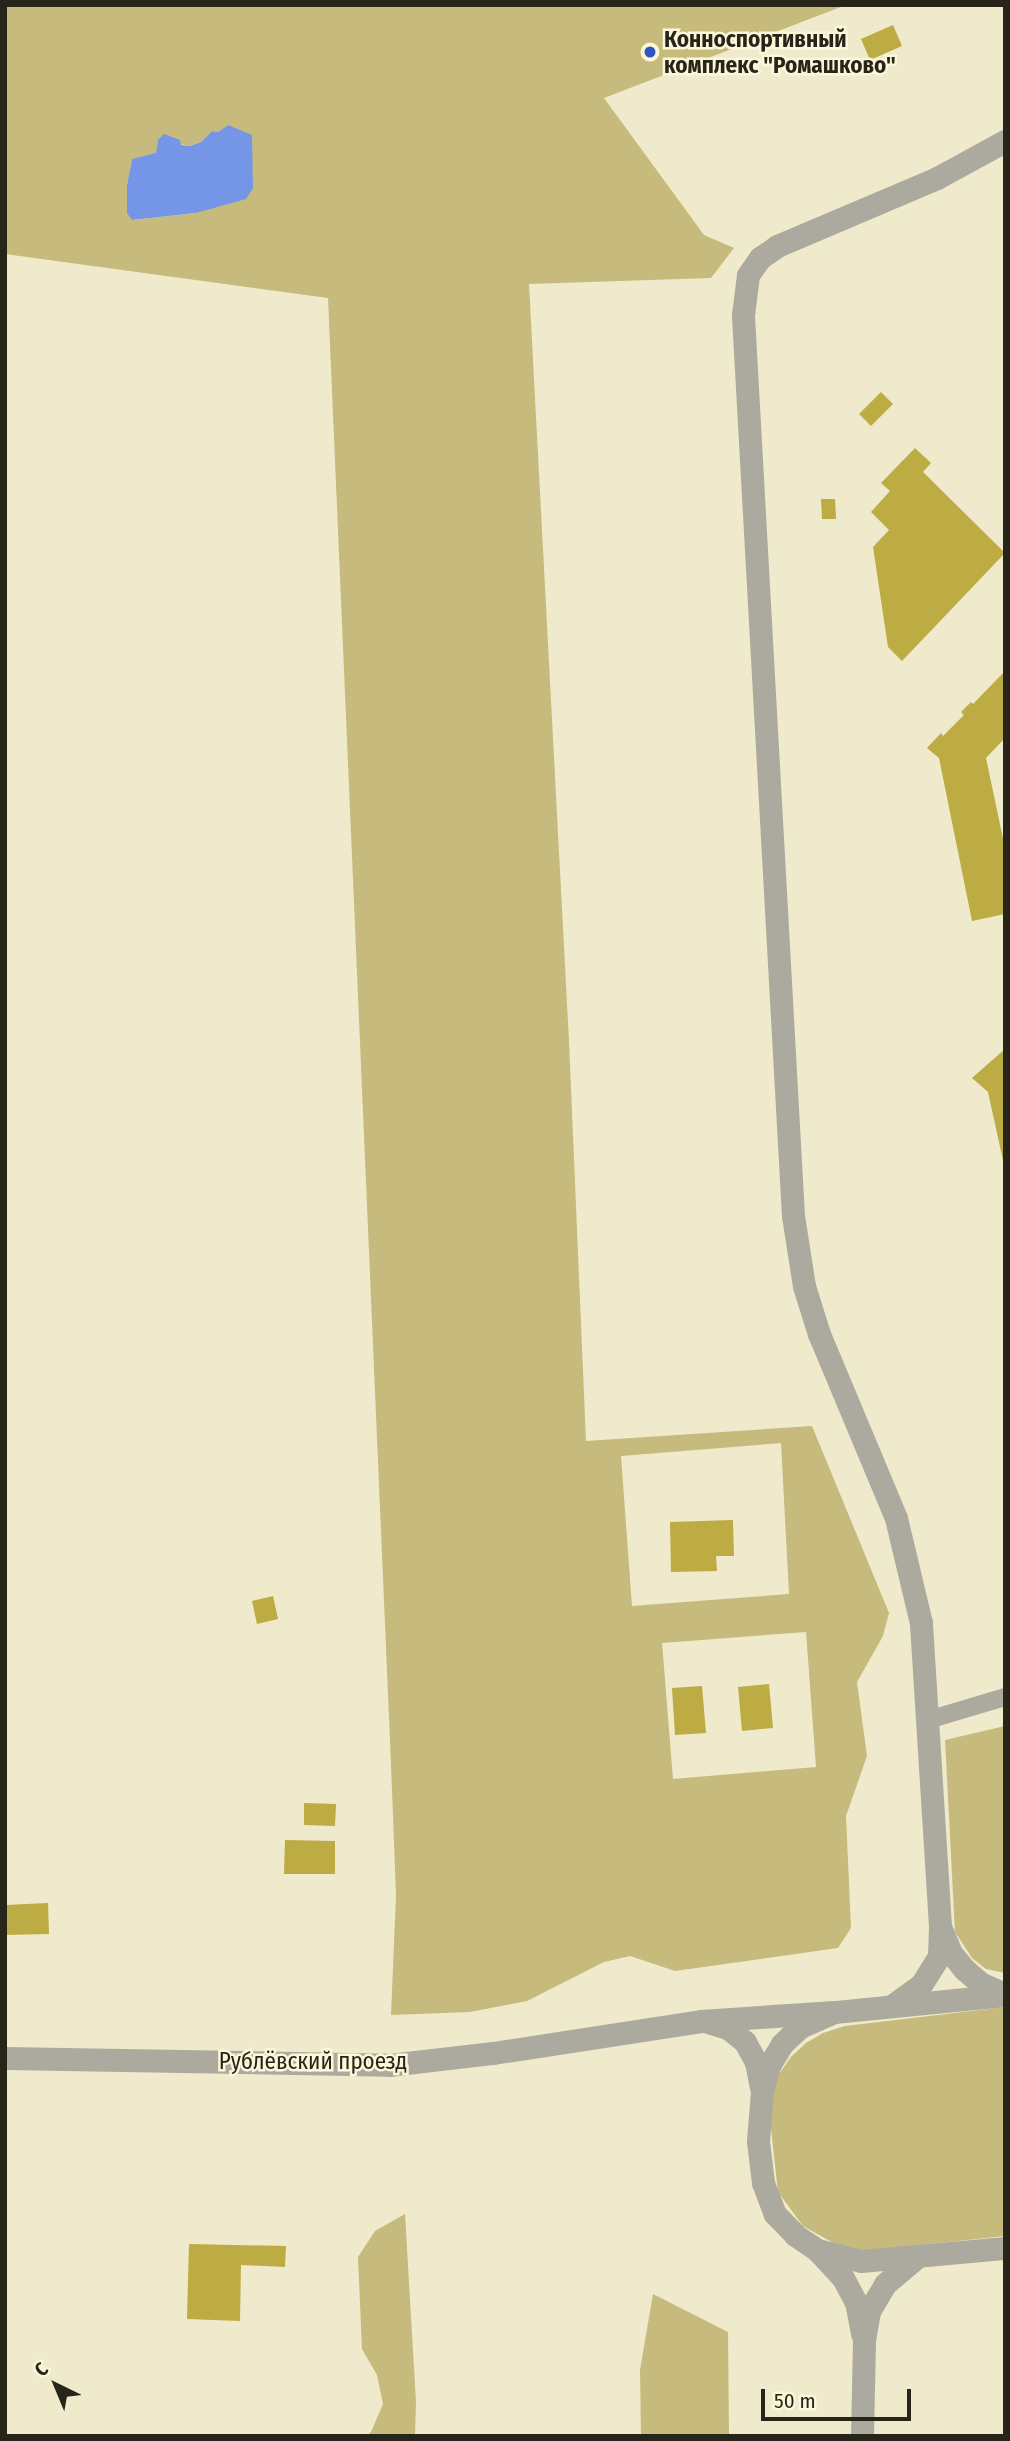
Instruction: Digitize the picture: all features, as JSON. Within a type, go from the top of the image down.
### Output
[{"type":"street","points":[[893,2005],[921,1985],[932,1972],[939,1956],[940,1926],[921,1623],[911,1568],[896,1518],[818,1334],[804,1286],[793,1216],[743,315],[748,275],[760,258],[777,246],[937,178],[1005,141]]},
{"type":"street","points":[[928,1720],[1005,1697]]},
{"type":"street","points":[[940,1926],[951,1953],[964,1969],[980,1983],[1005,1994]]},
{"type":"street","points":[[864,2340],[856,2302],[843,2278],[817,2250],[794,2235],[775,2214],[763,2183],[758,2141],[762,2092],[769,2066],[782,2043],[800,2027],[834,2012],[1005,1994]]},
{"type":"street","name":"Рублёвский проезд","points":[[5,2058],[389,2065],[493,2053],[701,2021],[834,2012]]},
{"type":"street","points":[[701,2021],[728,2028],[745,2042],[756,2062],[762,2092]]},
{"type":"street","points":[[817,2250],[861,2261],[1005,2248]]},
{"type":"street","points":[[862,2436],[864,2340],[869,2311],[885,2284],[916,2257]]},
{"type":"shaded area","points":[[5,5],[846,5],[604,98],[704,235],[734,248],[711,278],[529,284],[569,1041],[586,1441],[812,1426],[889,1613],[883,1636],[857,1682],[867,1756],[846,1816],[851,1928],[838,1948],[675,1971],[630,1956],[604,1962],[527,2001],[470,2012],[391,2015],[396,1895],[328,298],[5,254]],"holes":[[[228,125],[196,213],[133,220],[127,212],[127,185],[132,159],[156,154],[158,140],[190,146],[201,142],[212,131],[218,132]],[[781,1443],[789,1594],[632,1606],[621,1456]],[[806,1632],[816,1767],[673,1779],[662,1643]]]},
{"type":"shaded area","points":[[1005,1726],[1005,1973],[986,1969],[972,1958],[955,1932],[945,1740]]},
{"type":"shaded area","points":[[1005,2007],[1005,2236],[863,2251],[837,2245],[803,2226],[778,2192],[769,2111],[779,2074],[791,2057],[806,2043],[823,2033],[845,2026]]},
{"type":"shaded area","points":[[405,2214],[416,2402],[415,2436],[366,2436],[371,2432],[383,2404],[377,2375],[362,2349],[358,2257],[375,2231]]},
{"type":"shaded area","points":[[653,2294],[728,2332],[729,2436],[641,2436],[640,2370]]},
{"type":"water","points":[[228,125],[252,135],[253,188],[246,199],[196,213],[132,220],[127,213],[127,185],[132,159],[156,153],[158,140],[164,134],[180,140],[181,145],[190,146],[201,142],[212,131],[218,132]]},
{"type":"building","points":[[893,25],[902,46],[870,60],[861,39]]},
{"type":"building","points":[[881,392],[893,404],[871,426],[859,414]]},
{"type":"building","points":[[915,448],[931,463],[923,472],[1005,553],[902,661],[888,647],[873,547],[889,530],[871,512],[890,491],[881,483]]},
{"type":"building","points":[[821,499],[835,499],[836,519],[822,519]]},
{"type":"building","points":[[1005,671],[1005,738],[986,758],[1005,848],[1005,914],[972,921],[939,758],[927,748],[941,733],[943,736],[964,715],[961,712],[971,702],[973,704]]},
{"type":"building","points":[[1005,1049],[1004,1165],[988,1092],[972,1078]]},
{"type":"building","points":[[733,1520],[734,1556],[716,1556],[717,1571],[671,1572],[670,1522]]},
{"type":"building","points":[[273,1596],[278,1619],[257,1624],[252,1601]]},
{"type":"building","points":[[769,1684],[773,1728],[742,1731],[738,1687]]},
{"type":"building","points":[[702,1686],[706,1733],[675,1735],[672,1688]]},
{"type":"building","points":[[304,1803],[336,1804],[335,1826],[304,1825]]},
{"type":"building","points":[[285,1840],[335,1841],[335,1874],[284,1874]]},
{"type":"building","points":[[48,1903],[49,1934],[5,1935],[5,1905]]},
{"type":"building","points":[[189,2244],[286,2246],[285,2267],[241,2265],[240,2321],[187,2319]]},
{"type":"place","name":"Конноспортивный комплекс \"Ромашково\"","points":[[650,52]]}]
